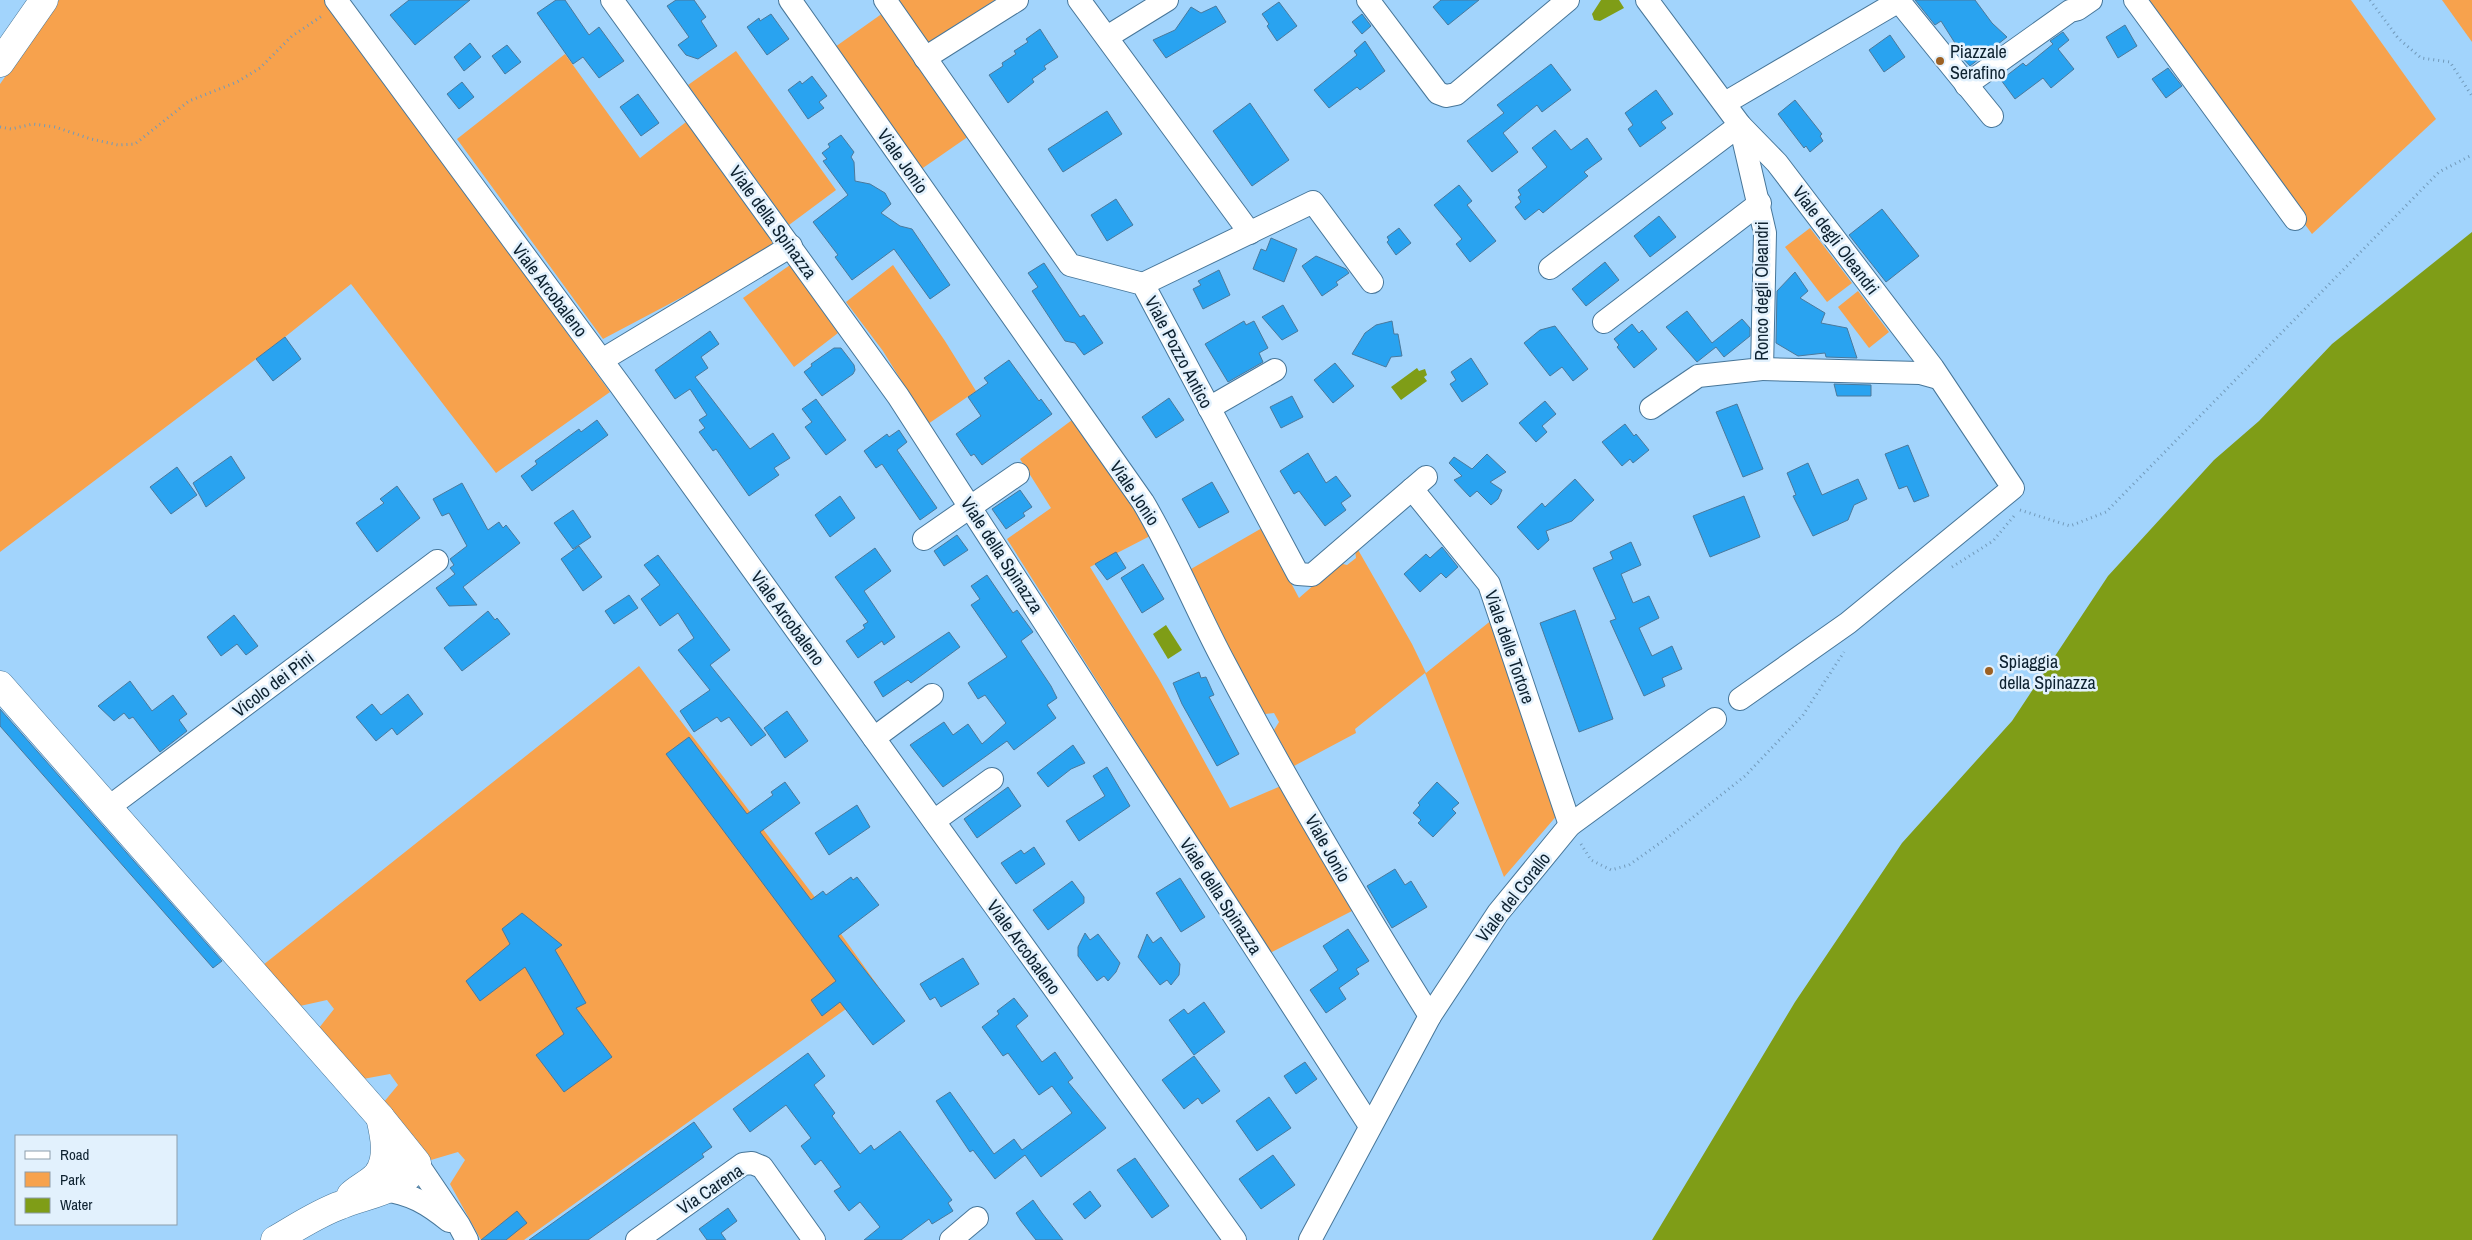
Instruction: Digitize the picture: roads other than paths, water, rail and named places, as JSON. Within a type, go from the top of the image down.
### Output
[{"type":"street","points":[[0,63],[44,0]]},
{"type":"street","name":"Viale della Spinazza","points":[[612,0],[898,396],[1370,1126]]},
{"type":"street","name":"Viale Jonio","points":[[790,0],[1160,530],[1224,663],[1360,904],[1430,1016]]},
{"type":"street","name":"Viale Pozzo Antico","points":[[884,0],[1070,265],[1143,284],[1298,574],[1312,575],[1419,483]]},
{"type":"street","points":[[925,58],[1017,0]]},
{"type":"street","points":[[1079,0],[1250,233]]},
{"type":"street","points":[[1107,37],[1167,0]]},
{"type":"street","points":[[1368,0],[1438,93],[1446,96],[1456,94],[1568,0]]},
{"type":"street","name":"Viale degli Oleandri","points":[[1647,0],[1740,125],[1777,163],[1938,378],[2013,488],[1848,623],[1740,699]]},
{"type":"street","points":[[1725,103],[1898,0],[1992,116]]},
{"type":"street","points":[[1966,85],[2066,6],[2078,9],[2091,0]]},
{"type":"street","points":[[2134,0],[2295,220]]},
{"type":"street","name":"Viale Arcobaleno","points":[[337,2],[602,360],[1235,1240]]},
{"type":"street","points":[[1550,268],[1740,125]]},
{"type":"street","name":"Ronco degli Oleandri","points":[[1651,408],[1698,376],[1762,369],[1765,233],[1760,203],[1740,125]]},
{"type":"street","points":[[1143,284],[1313,202],[1372,282]]},
{"type":"street","points":[[1604,322],[1760,203]]},
{"type":"street","points":[[602,360],[791,246]]},
{"type":"street","points":[[1762,369],[1920,374],[1938,378]]},
{"type":"street","points":[[1209,408],[1275,370]]},
{"type":"street","points":[[924,538],[1018,474]]},
{"type":"street","name":"Viale delle Tortore","points":[[1419,483],[1489,584],[1570,825]]},
{"type":"street","name":"Vicolo dei Pini","points":[[108,807],[438,561]]},
{"type":"street","points":[[0,685],[380,1116],[417,1163],[464,1235]]},
{"type":"street","points":[[874,738],[932,695]]},
{"type":"street","name":"Viale del Corallo","points":[[1310,1240],[1430,1016],[1498,913],[1570,825],[1715,719]]},
{"type":"street","points":[[934,821],[992,779]]},
{"type":"street","points":[[380,1116],[385,1149],[380,1183]]},
{"type":"street","points":[[275,1240],[380,1183],[408,1178],[417,1163]]},
{"type":"street","name":"Via Carena","points":[[636,1240],[743,1164],[752,1163],[762,1167],[814,1240]]},
{"type":"street","points":[[380,1183],[397,1192],[418,1199],[464,1235]]},
{"type":"street","points":[[951,1240],[977,1218]]},
{"type":"water","points":[[1601,0],[1619,0],[1624,8],[1600,21],[1594,20],[1592,14]]},
{"type":"water","points":[[2472,232],[2472,1240],[1652,1240],[1795,1002],[1902,843],[2012,721],[2108,576],[2214,460],[2259,421],[2332,344]]},
{"type":"water","points":[[1417,368],[1419,371],[1425,369],[1427,375],[1424,377],[1427,381],[1401,400],[1391,387]]},
{"type":"water","points":[[1166,625],[1182,650],[1168,659],[1153,634]]},
{"type":"place","name":"Piazzale Serafino","points":[[1940,61]]},
{"type":"place","name":"Spiaggia della Spinazza","points":[[1989,671]]}]
